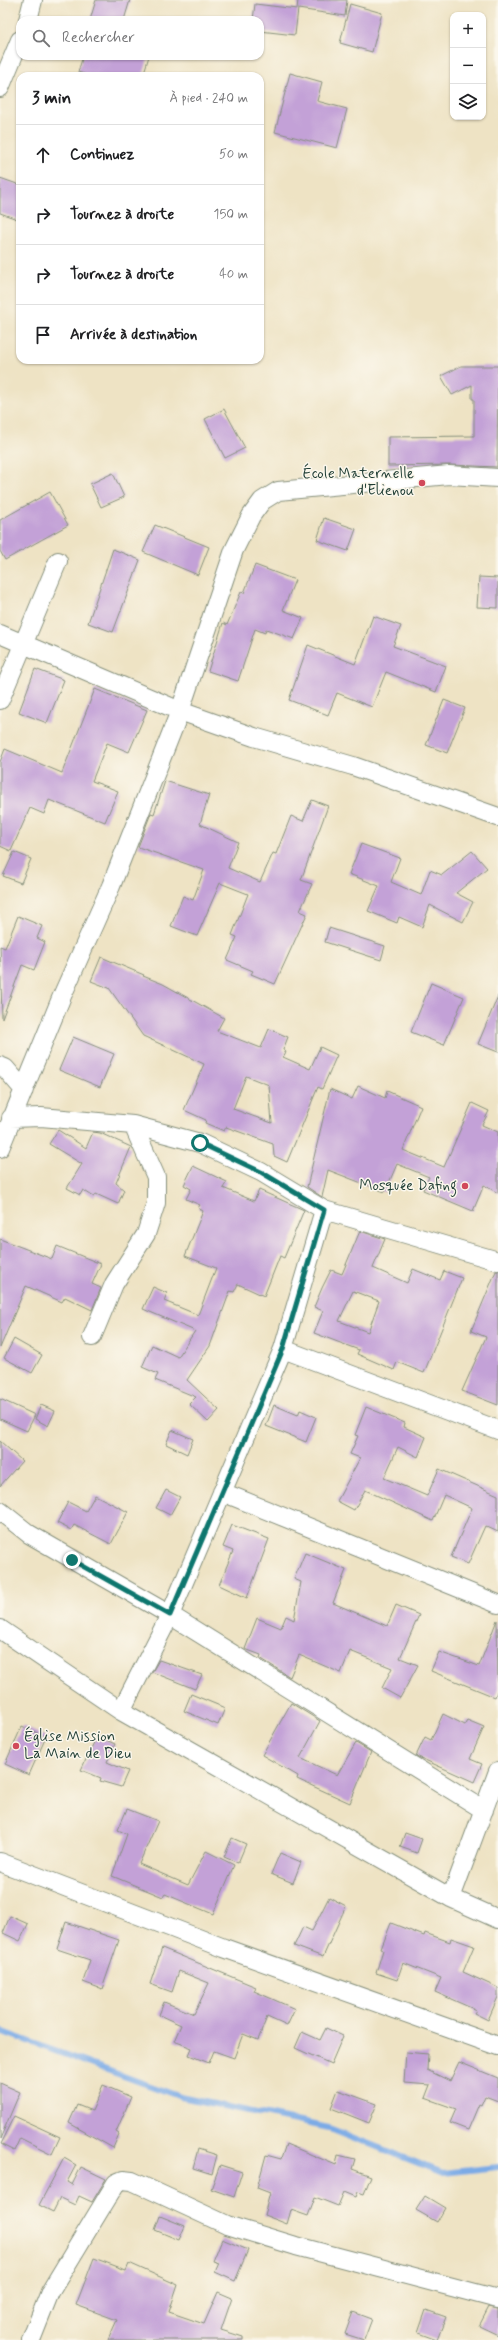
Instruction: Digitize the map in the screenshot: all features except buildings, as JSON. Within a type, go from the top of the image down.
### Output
[{"type":"street","points":[[29,16],[33,0]]},
{"type":"street","points":[[0,88],[16,50]]},
{"type":"street","points":[[0,1148],[62,996],[111,886],[180,711],[234,550],[251,516],[262,501],[278,491],[448,475],[498,478]]},
{"type":"street","points":[[0,700],[21,645],[58,561]]},
{"type":"street","points":[[0,634],[21,645],[180,711],[254,737],[353,766],[498,817]]},
{"type":"street","points":[[0,1066],[5,1068],[24,1090]]},
{"type":"street","points":[[11,1118],[41,1117],[133,1125],[200,1143],[261,1172],[324,1210],[498,1262]]},
{"type":"street","points":[[92,1337],[114,1284],[146,1234],[156,1204],[156,1177],[133,1125]]},
{"type":"street","points":[[121,1711],[170,1615],[283,1349],[324,1210]]},
{"type":"street","points":[[283,1349],[498,1430]]},
{"type":"street","points":[[222,1492],[498,1604]]},
{"type":"street","points":[[0,1510],[29,1534],[170,1615],[484,1810]]},
{"type":"street","points":[[0,1630],[121,1711],[451,1898],[498,1919]]},
{"type":"street","points":[[451,1898],[498,1771]]},
{"type":"street","points":[[0,1862],[224,1948],[498,2046]]},
{"type":"street","points":[[31,2340],[50,2292],[68,2260],[116,2183],[122,2180],[132,2181],[227,2226],[296,2246],[498,2299]]},
{"type":"waterway","points":[[0,2031],[181,2097],[329,2128],[443,2173],[498,2167]]},
{"type":"place","name":"École Maternelle d'Elienou","points":[[422,483]]},
{"type":"place","name":"Mosquée Dafing","points":[[465,1186]]},
{"type":"place","name":"Église Mission La Main de Dieu","points":[[16,1746]]},
{"type":"route","points":[[72,1560],[170,1615],[283,1349],[324,1210],[290,1191],[261,1172],[200,1143]]}]
